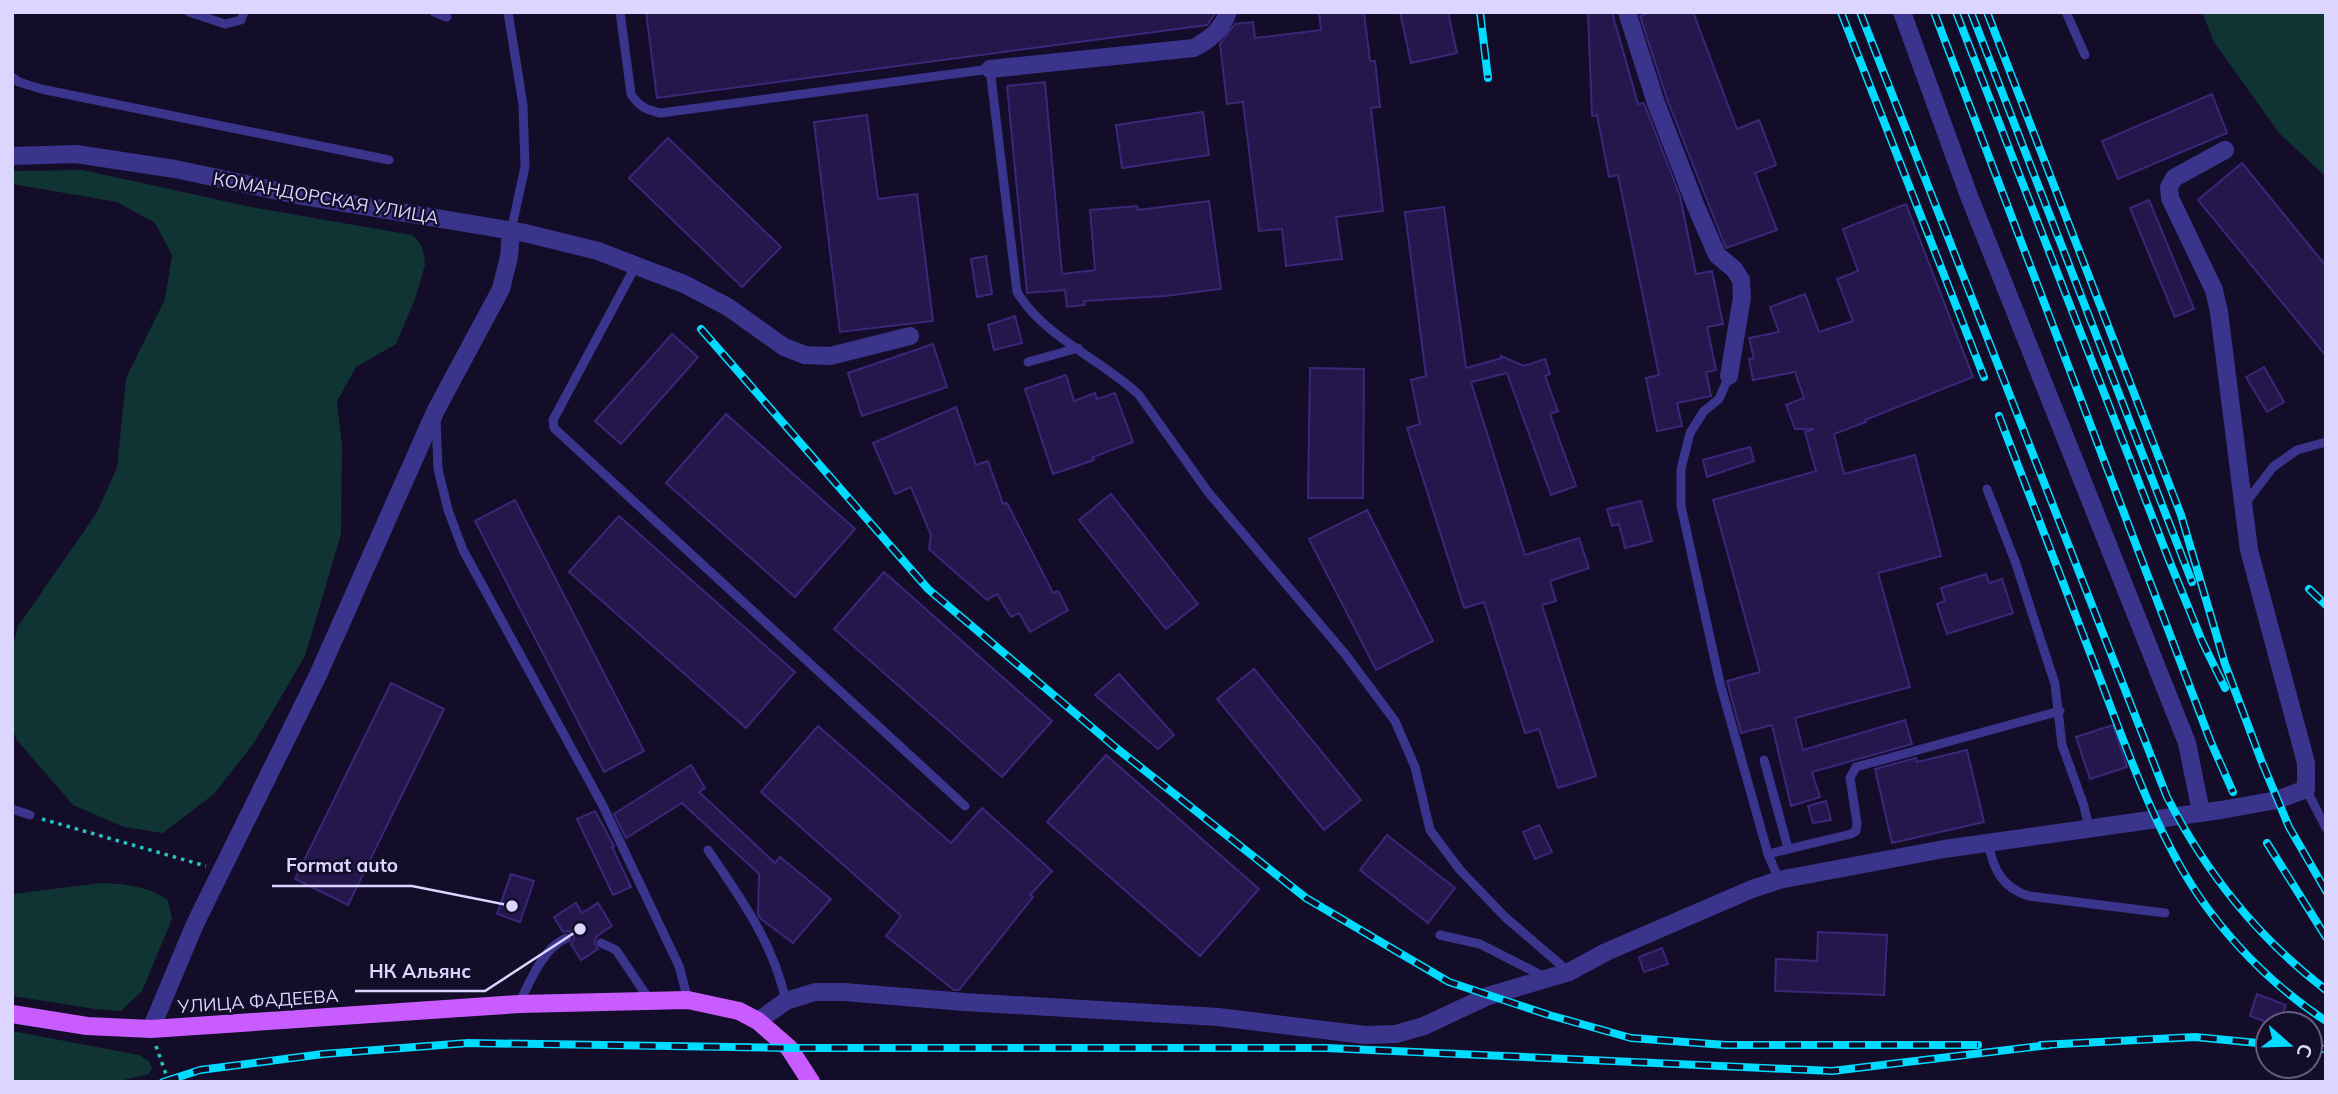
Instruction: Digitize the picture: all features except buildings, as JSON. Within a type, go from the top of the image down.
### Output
[{"type":"main road","name":"УЛИЦА ФАДЕЕВА","points":[[12,1014],[87,1026],[150,1029],[519,1004],[688,1000],[739,1011],[758,1021],[789,1048],[811,1082]]},
{"type":"street","points":[[990,69],[1194,48],[1212,38],[1228,12]]},
{"type":"street","points":[[1627,12],[1656,103],[1695,204],[1717,255],[1734,269],[1741,280],[1742,297],[1729,376]]},
{"type":"street","points":[[1902,12],[1969,195],[2186,743],[2201,812]]},
{"type":"street","points":[[758,1021],[786,1000],[815,992],[844,992],[1218,1017],[1365,1035],[1396,1034],[1424,1026],[1488,996],[1569,972],[1618,947],[1779,880],[1988,842],[2277,800],[2306,789],[2305,763],[2249,550],[2214,290],[2170,198],[2169,187],[2174,177],[2225,150]]},
{"type":"street","name":"КОМАНДОРСКАЯ УЛИЦА","points":[[12,156],[76,154],[175,169],[292,194],[511,231],[598,251],[684,284],[717,301],[784,347],[805,355],[830,356],[910,336]]},
{"type":"street","points":[[150,1029],[194,924],[318,675],[436,410],[501,289],[509,257],[511,231]]},
{"type":"lane","points":[[189,12],[225,24],[241,20],[244,12]]},
{"type":"lane","points":[[434,12],[447,17]]},
{"type":"lane","points":[[508,12],[523,105],[525,167],[511,231]]},
{"type":"lane","points":[[620,12],[631,94],[636,103],[644,109],[661,113],[990,69],[1017,292],[1025,305],[1058,335],[1126,382],[1139,395],[1208,492],[1345,654],[1395,721],[1415,767],[1430,830],[1460,870],[1506,917],[1569,972]]},
{"type":"lane","points":[[2066,12],[2085,55]]},
{"type":"lane","points":[[12,77],[41,89],[389,160]]},
{"type":"lane","points":[[635,267],[553,420],[554,428],[965,806]]},
{"type":"lane","points":[[1028,362],[1078,348]]},
{"type":"lane","points":[[1729,376],[1719,399],[1703,411],[1690,433],[1681,469],[1681,506],[1720,682],[1768,854],[1779,880]]},
{"type":"lane","points":[[436,410],[438,469],[463,550],[603,806],[679,966],[688,1000]]},
{"type":"lane","points":[[2243,506],[2273,467],[2297,450],[2326,442]]},
{"type":"lane","points":[[1987,489],[2055,684],[2062,745],[2089,828]]},
{"type":"lane","points":[[1768,854],[1856,831],[1850,778],[1856,767],[2060,711]]},
{"type":"lane","points":[[1764,760],[1788,848]]},
{"type":"lane","points":[[2306,789],[2326,828]]},
{"type":"lane","points":[[12,809],[30,816]]},
{"type":"lane","points":[[1988,842],[1991,860],[2003,884],[2015,892],[2165,913]]},
{"type":"lane","points":[[708,850],[758,925],[780,972],[786,1000]]},
{"type":"lane","points":[[1440,935],[1480,944],[1547,978]]},
{"type":"lane","points":[[519,1004],[536,969],[555,947],[567,939]]},
{"type":"lane","points":[[601,943],[616,950],[649,999]]},
{"type":"path","points":[[30,816],[222,870]]},
{"type":"path","points":[[150,1029],[168,1080]]},
{"type":"green space","points":[[2202,12],[2326,12],[2326,177],[2280,134],[2214,42]]},
{"type":"green space","points":[[83,170],[251,207],[412,235],[420,243],[424,254],[425,265],[415,299],[396,344],[356,367],[337,401],[342,446],[341,534],[305,656],[254,743],[214,794],[163,833],[124,827],[73,805],[16,739],[12,725],[12,650],[18,626],[96,514],[117,468],[126,378],[165,299],[172,255],[155,223],[117,202],[12,184],[12,171]]},
{"type":"green space","points":[[101,883],[136,887],[168,900],[172,919],[142,991],[121,1011],[12,996],[12,894]]},
{"type":"green space","points":[[12,1031],[139,1055],[149,1061],[152,1068],[149,1074],[115,1082],[12,1082]]},
{"type":"railway","points":[[1480,12],[1488,78]]},
{"type":"railway","points":[[1841,12],[1984,377]]},
{"type":"railway","points":[[1860,12],[2167,797],[2199,852],[2236,902],[2278,948],[2326,990]]},
{"type":"railway","points":[[1934,12],[2210,740],[2233,792]]},
{"type":"railway","points":[[1956,12],[2169,560],[2202,641],[2225,688]]},
{"type":"railway","points":[[1971,12],[2192,582]]},
{"type":"railway","points":[[1987,12],[2181,515],[2225,664],[2261,760],[2289,827],[2326,891]]},
{"type":"railway","points":[[701,329],[928,589],[1115,747],[1306,898],[1449,982],[1549,1015],[1631,1038],[1726,1045],[1978,1045]]},
{"type":"railway","points":[[1999,416],[2129,755],[2171,849],[2201,899],[2238,945],[2280,986],[2326,1021]]},
{"type":"railway","points":[[2309,589],[2326,605]]},
{"type":"railway","points":[[2267,843],[2326,937]]},
{"type":"railway","points":[[2041,1045],[2195,1037],[2254,1043]]},
{"type":"railway","points":[[163,1082],[200,1070],[323,1054],[468,1043],[789,1048],[1326,1048],[1832,1071],[2049,1045]]},
{"type":"place","name":"Format auto","points":[[512,906]]},
{"type":"place","name":"НК Альянс","points":[[580,929]]}]
